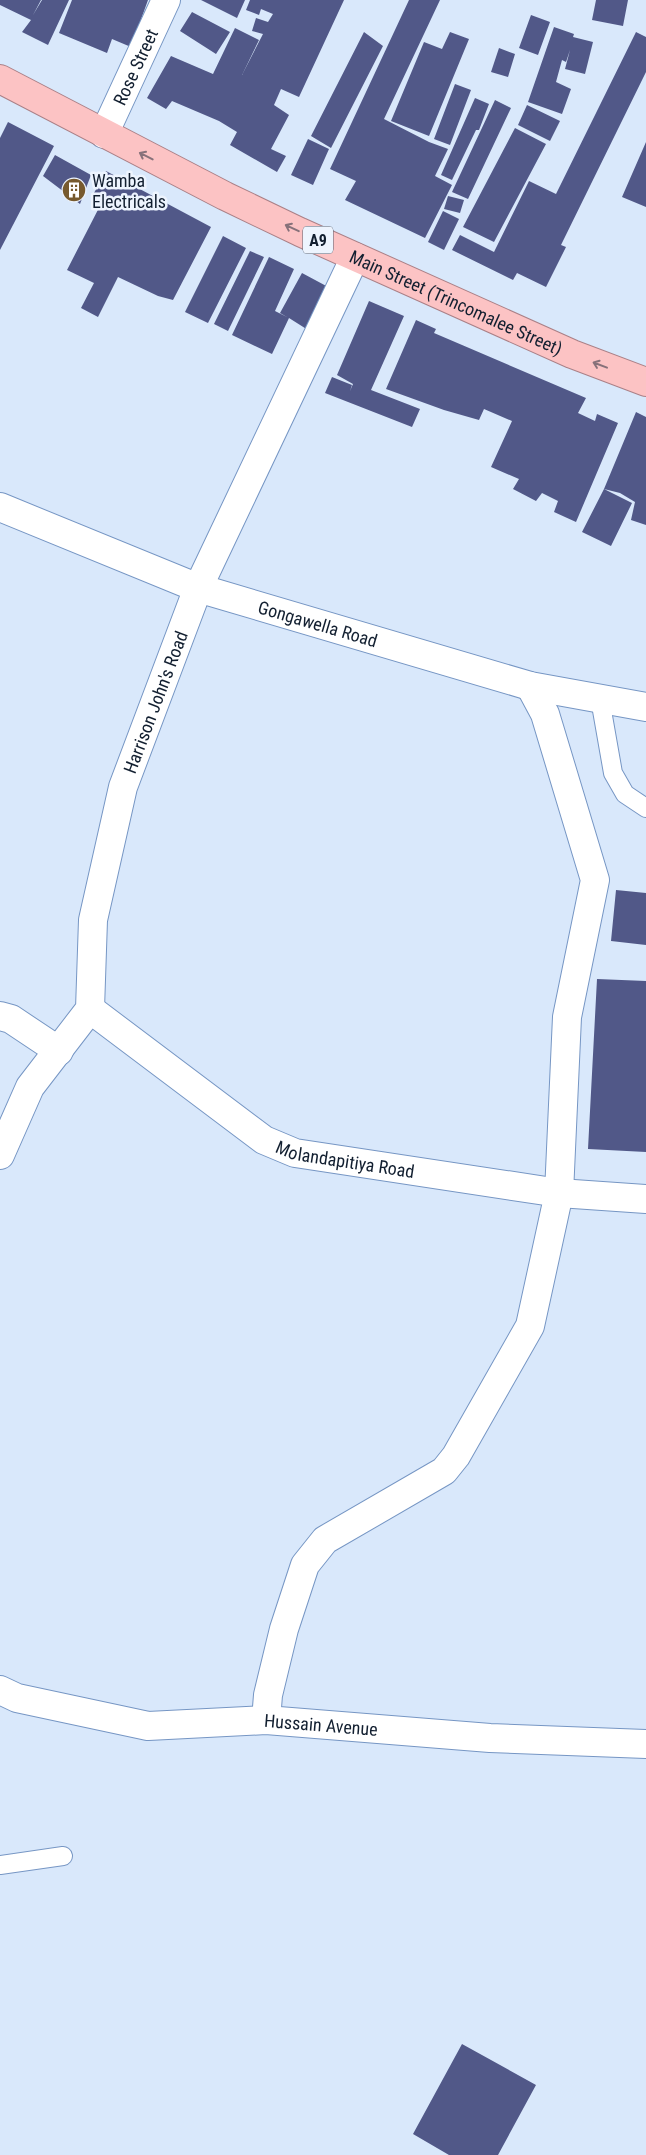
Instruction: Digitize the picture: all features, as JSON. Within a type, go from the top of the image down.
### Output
[{"type":"highway","name":"Main Street (Trincomalee Street)","points":[[0,79],[225,196],[355,257],[572,354],[646,382]]},
{"type":"street","name":"Rose Street","points":[[104,134],[166,0]]},
{"type":"street","name":"Harrison John's Road","points":[[90,1009],[93,920],[123,787],[198,588],[355,257]]},
{"type":"street","name":"Gongawella Road","points":[[0,506],[198,588],[530,686],[646,707]]},
{"type":"street","points":[[266,1720],[268,1695],[284,1629],[305,1565],[325,1540],[444,1471],[456,1456],[530,1326],[559,1193],[567,1017],[595,880],[544,714],[530,686]]},
{"type":"street","points":[[0,1155],[30,1087],[90,1009]]},
{"type":"street","name":"Molandapitiya Road","points":[[90,1009],[264,1140],[295,1154],[559,1193],[646,1198]]},
{"type":"street","points":[[0,1016],[11,1019],[59,1051]]},
{"type":"street","name":"Hussain Avenue","points":[[0,1690],[16,1698],[148,1726],[266,1720],[490,1738],[646,1744]]},
{"type":"lane","points":[[600,699],[613,773],[625,794],[646,808]]},
{"type":"lane","points":[[0,1865],[63,1856]]},
{"type":"building","points":[[0,0],[41,0],[33,15],[42,0],[69,0],[48,45],[22,32],[31,20],[0,5]]},
{"type":"building","points":[[72,0],[148,0],[131,47],[112,39],[107,53],[59,33]]},
{"type":"building","points":[[201,0],[245,0],[237,18]]},
{"type":"building","points":[[250,0],[344,0],[299,97],[281,89],[274,105],[289,115],[271,149],[286,156],[277,172],[230,145],[237,132],[219,121],[172,101],[166,109],[147,98],[171,56],[213,74],[235,28],[259,40],[242,75],[263,34],[252,31],[256,18],[268,22],[273,14],[261,9],[259,15],[246,10]]},
{"type":"building","points":[[409,0],[440,0],[384,119],[429,142],[448,149],[435,176],[452,185],[425,238],[345,200],[356,181],[330,169]]},
{"type":"building","points":[[596,0],[628,0],[623,26],[592,20]]},
{"type":"building","points":[[192,12],[230,32],[216,54],[180,31]]},
{"type":"building","points":[[531,15],[550,22],[538,55],[519,48]]},
{"type":"building","points":[[554,27],[574,34],[573,37],[593,42],[585,74],[565,69],[570,50],[566,62],[562,60],[556,82],[571,89],[562,114],[528,102]]},
{"type":"building","points":[[364,32],[383,46],[331,148],[311,136]]},
{"type":"building","points":[[450,32],[469,39],[429,136],[391,121],[424,42],[442,49]]},
{"type":"building","points":[[636,32],[646,37],[646,72],[561,245],[566,247],[546,287],[517,273],[513,280],[452,250],[460,235],[494,252],[529,181],[556,194]]},
{"type":"building","points":[[499,48],[515,54],[508,77],[491,72]]},
{"type":"building","points":[[455,84],[471,90],[450,145],[434,139]]},
{"type":"building","points":[[475,98],[489,104],[479,130],[476,130],[452,180],[441,175]]},
{"type":"building","points":[[495,100],[511,108],[468,199],[452,192]]},
{"type":"building","points":[[527,105],[560,121],[550,141],[518,125]]},
{"type":"building","points":[[8,122],[54,146],[0,250],[0,138]]},
{"type":"building","points":[[515,128],[546,144],[494,242],[463,227]]},
{"type":"building","points":[[308,139],[329,149],[313,185],[291,175]]},
{"type":"building","points":[[646,142],[646,207],[622,197]]},
{"type":"building","name":"Wamba Electricals","points":[[55,155],[91,175],[80,204],[43,176]]},
{"type":"building","points":[[106,171],[211,227],[173,300],[158,296],[118,277],[98,317],[81,308],[94,283],[67,270],[103,200],[119,207],[94,193]]},
{"type":"building","points":[[448,196],[464,200],[460,213],[444,209]]},
{"type":"building","points":[[443,211],[459,219],[444,250],[428,242]]},
{"type":"building","points":[[223,236],[246,248],[208,323],[185,312]]},
{"type":"building","points":[[250,251],[264,257],[228,331],[214,324]]},
{"type":"building","points":[[269,257],[294,269],[275,311],[287,317],[280,313],[302,273],[330,288],[308,330],[289,318],[272,354],[232,335]]},
{"type":"building","points":[[369,301],[404,316],[371,390],[420,409],[412,427],[325,393],[332,377],[352,385],[350,391],[353,384],[337,375]]},
{"type":"building","points":[[416,320],[436,329],[434,333],[586,398],[578,413],[595,421],[597,414],[618,423],[576,522],[554,512],[558,501],[542,493],[536,501],[513,489],[519,479],[491,467],[512,421],[484,409],[479,420],[444,410],[386,389]]},
{"type":"building","points":[[636,412],[646,417],[646,525],[631,520],[635,502],[620,493],[604,489]]},
{"type":"building","points":[[604,489],[632,503],[611,546],[582,532]]},
{"type":"building","points":[[616,890],[646,893],[646,945],[611,941]]},
{"type":"building","points":[[597,979],[646,981],[646,1152],[588,1149]]},
{"type":"building","points":[[462,2044],[536,2085],[498,2155],[449,2155],[413,2134]]},
{"type":"place","name":"Wamba Electricals","points":[[74,190]]}]
